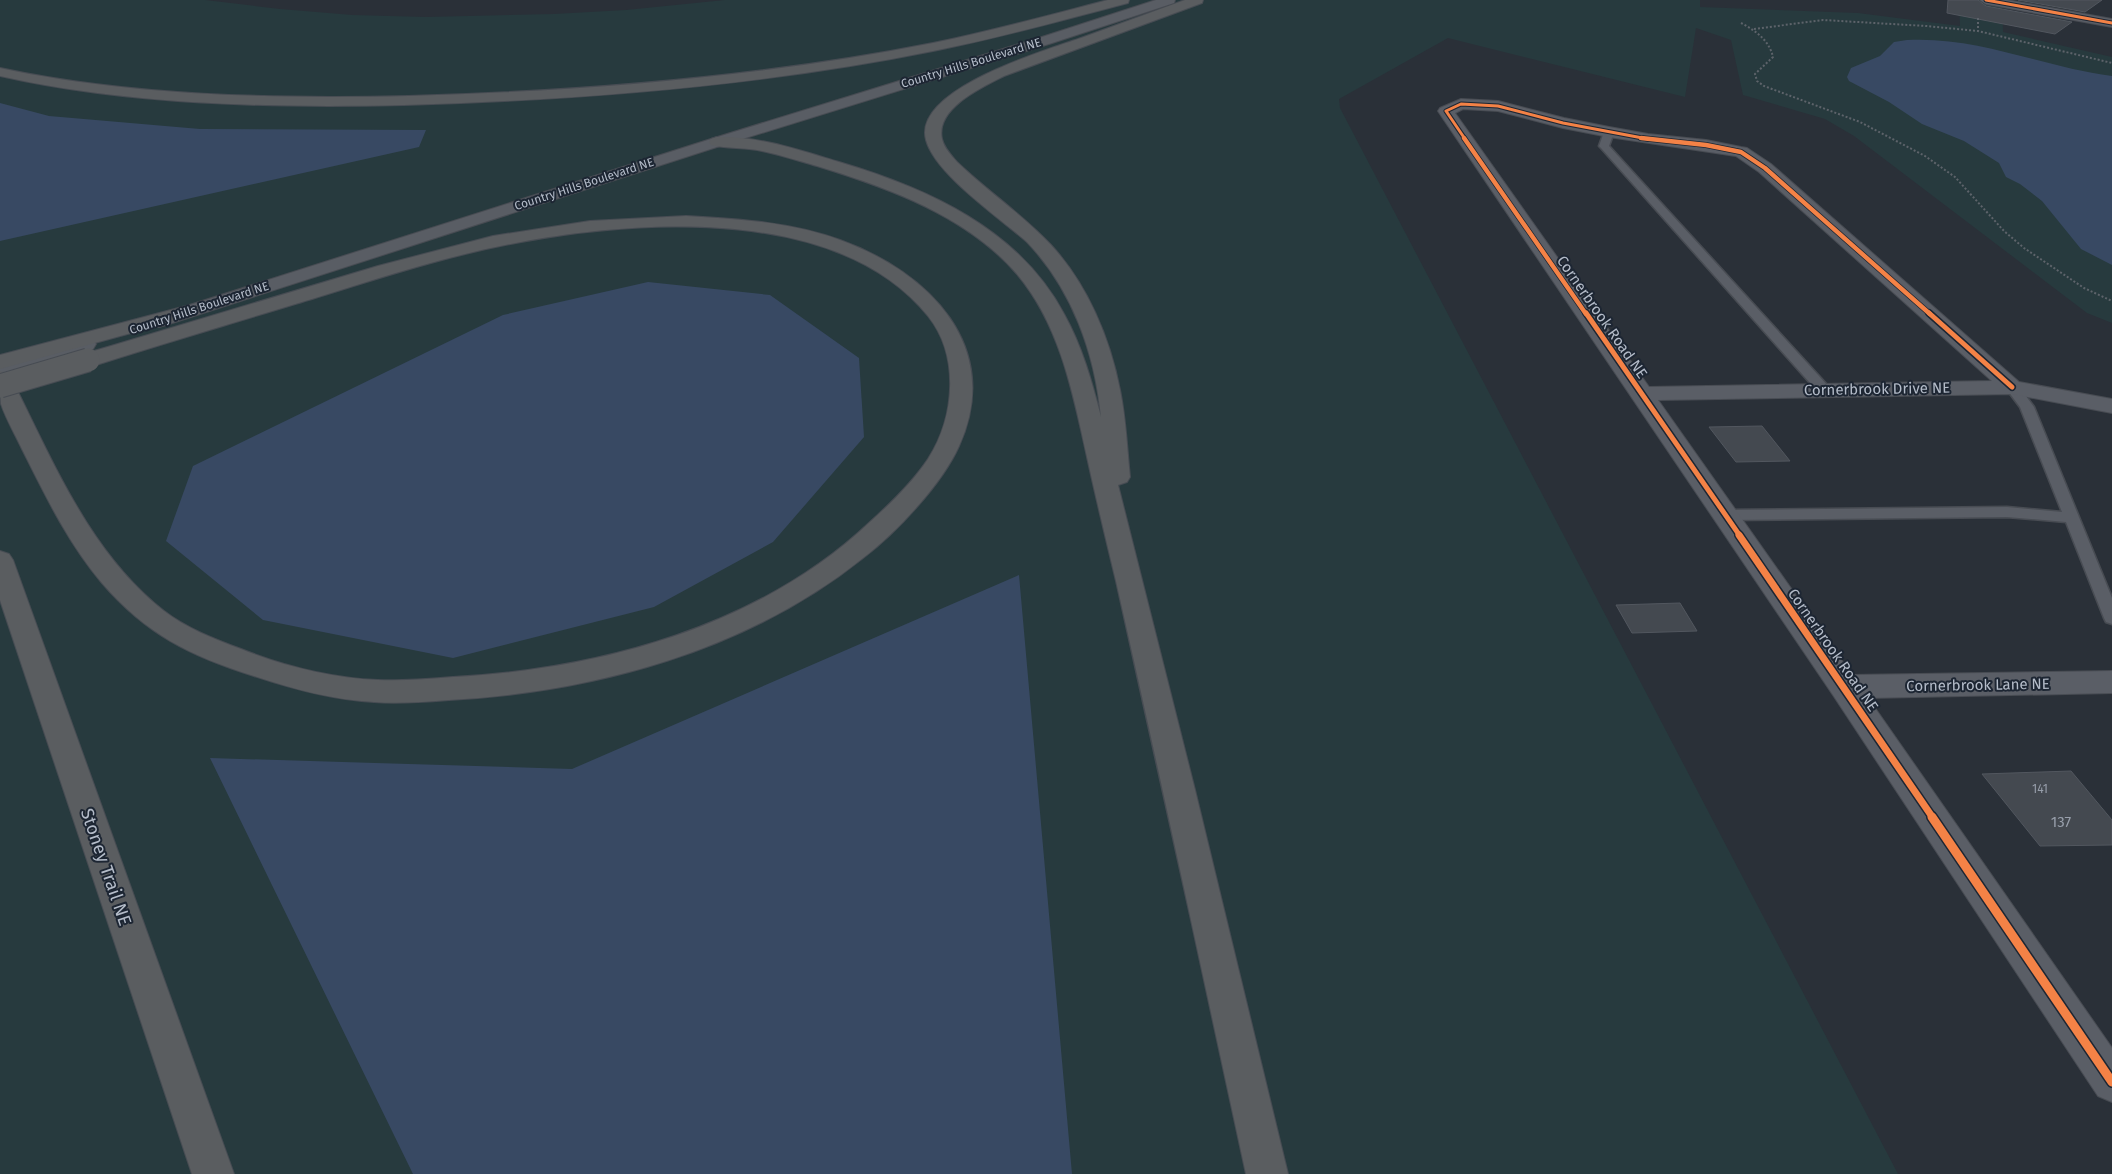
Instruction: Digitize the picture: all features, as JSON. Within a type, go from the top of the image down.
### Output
[{"type":"highway","points":[[0,72],[93,88],[197,98],[314,102],[436,100],[560,94],[679,84],[786,71],[908,52],[998,33],[1123,0]]},
{"type":"highway","points":[[1130,585],[1109,390],[1090,322],[1062,271],[1045,249],[1028,232],[956,172],[944,159],[935,142],[934,129],[936,120],[950,103],[998,73],[1197,0]]},
{"type":"highway","points":[[717,142],[732,141],[765,146],[865,174],[916,195],[981,233],[1002,248],[1024,270],[1045,297],[1078,369],[1267,1174]]},
{"type":"highway","points":[[0,362],[75,350],[485,244],[544,232],[660,221],[705,222],[748,226],[790,232],[847,247],[893,271],[922,297],[947,327],[961,362],[960,404],[945,451],[908,500],[854,552],[781,602],[690,643],[587,673],[478,689],[374,691],[287,677],[216,652],[156,620],[116,582],[70,520],[0,378]]},
{"type":"highway","points":[[0,386],[75,350]]},
{"type":"highway","name":"Stoney Trail NE","points":[[0,560],[213,1174]]},
{"type":"main road","name":"Country Hills Boulevard NE","points":[[0,371],[75,350],[192,310],[717,142],[1047,40],[1169,0]]},
{"type":"street","points":[[1986,0],[2112,24]]},
{"type":"street","name":"Cornerbrook Road NE","points":[[2012,387],[1765,168],[1741,152],[1706,145],[1648,139],[1609,132],[1563,123],[1498,106],[1461,104],[1446,111],[1844,687],[2112,1082]]},
{"type":"street","name":"Cornerbrook Drive NE","points":[[1640,394],[2012,387],[2112,406]]},
{"type":"street","name":"Cornerbrook Lane NE","points":[[1844,687],[2112,682]]},
{"type":"lane","points":[[1609,132],[1604,146],[1824,390]]},
{"type":"lane","points":[[2012,387],[2027,407],[2112,618]]},
{"type":"lane","points":[[1724,515],[2006,512],[2071,518]]},
{"type":"path","points":[[1753,29],[1823,20],[1926,26],[1987,33],[2112,63]]},
{"type":"path","points":[[1741,23],[1760,34],[1772,53],[1773,57],[1755,74],[1764,86],[1860,122],[1925,156],[1955,177],[2004,231],[2024,248],[2084,288],[2112,301]]},
{"type":"green space","points":[[0,0],[205,0],[352,15],[426,17],[626,10],[725,0],[1700,0],[1700,7],[1858,13],[1960,26],[1959,0],[1986,0],[2002,2],[2003,32],[2112,57],[2112,323],[2087,313],[1854,136],[1825,119],[1743,95],[1731,40],[1696,28],[1685,97],[1448,38],[1339,99],[1340,108],[1898,1174],[0,1174]]},
{"type":"water","points":[[1933,40],[1985,47],[2086,72],[2112,76],[2112,265],[2081,249],[2042,201],[2020,184],[2006,177],[1999,163],[1964,141],[1922,124],[1889,102],[1849,81],[1847,77],[1851,68],[1880,56],[1894,42]]},
{"type":"water","points":[[0,103],[49,116],[200,129],[426,130],[419,147],[0,241]]},
{"type":"water","points":[[648,282],[770,295],[859,358],[864,437],[773,542],[654,607],[453,658],[263,620],[166,541],[193,466],[503,315]]},
{"type":"water","points":[[1019,575],[1072,1174],[413,1174],[210,758],[572,769]]},
{"type":"building","points":[[1948,0],[1978,0],[1986,6],[2072,22],[2055,34],[1947,13]]},
{"type":"building","points":[[2018,0],[2102,0],[2085,12]]},
{"type":"building","points":[[1762,426],[1790,461],[1736,462],[1709,427]]},
{"type":"building","points":[[1680,603],[1697,631],[1632,633],[1616,605]]},
{"type":"building","points":[[2071,771],[2112,820],[2112,845],[2040,846],[1982,774]]},
{"type":"cycle path","points":[[1986,0],[2112,23]]},
{"type":"cycle path","points":[[2012,387],[1765,168],[1741,152],[1706,145],[1648,139],[1609,132],[1563,123],[1498,106],[1461,104],[1446,111],[1844,687],[2112,1082]]}]
